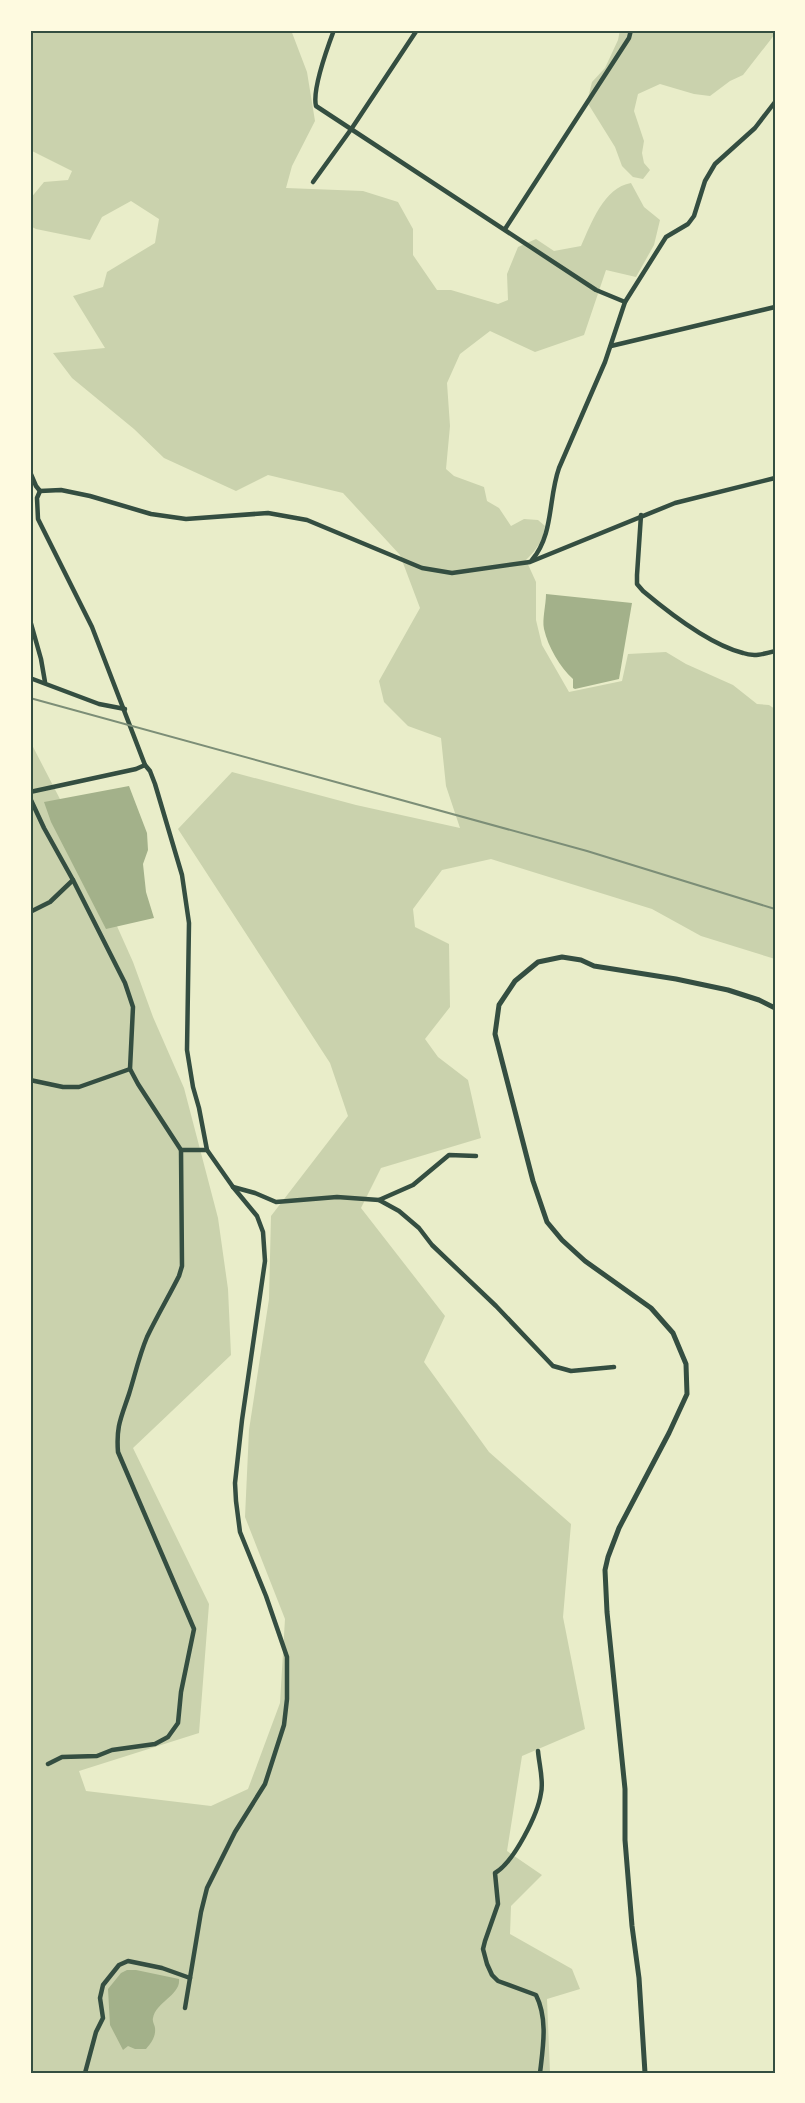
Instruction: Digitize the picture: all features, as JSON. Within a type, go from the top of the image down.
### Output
[{"type":"street","points":[[334,30],[318,82],[316,106],[596,290],[625,302]]},
{"type":"street","points":[[313,182],[417,30]]},
{"type":"street","points":[[505,229],[629,38],[631,30]]},
{"type":"street","points":[[530,562],[546,538],[554,483],[611,346],[625,302],[666,237],[688,224],[694,216],[705,181],[716,164],[755,128],[775,102]]},
{"type":"street","points":[[611,346],[775,307]]},
{"type":"street","points":[[30,471],[40,491],[70,492],[90,496],[151,514],[186,519],[268,513],[307,520],[422,568],[452,573],[530,562],[675,502],[775,478]]},
{"type":"street","points":[[40,491],[37,498],[38,519],[92,627],[145,765],[155,784],[182,875],[189,923],[188,1050],[193,1087],[200,1108],[207,1150],[233,1187],[257,1215],[263,1232],[265,1261],[235,1483],[240,1532],[270,1605],[288,1657],[287,1699],[284,1725],[264,1784],[235,1832],[207,1888],[185,2008]]},
{"type":"street","points":[[641,515],[638,586],[712,639],[737,651],[757,655],[775,651]]},
{"type":"street","points":[[30,620],[45,682]]},
{"type":"street","points":[[30,678],[99,704],[125,709]]},
{"type":"street","points":[[30,792],[136,769],[145,765]]},
{"type":"street","points":[[30,798],[117,965],[133,1007],[130,1069],[181,1150],[182,1266],[143,1347],[120,1416],[117,1433],[118,1452],[194,1629],[181,1692],[178,1723],[168,1737],[155,1744],[112,1750],[97,1756],[62,1757],[48,1764]]},
{"type":"street","points":[[30,912],[50,902],[73,880]]},
{"type":"street","points":[[645,2073],[639,1978],[625,1840],[625,1789],[607,1612],[606,1570],[608,1557],[619,1528],[687,1394],[686,1364],[673,1333],[651,1308],[585,1261],[562,1240],[547,1221],[532,1181],[495,1034],[499,1005],[515,981],[538,962],[562,957],[581,960],[594,966],[728,990],[775,1008]]},
{"type":"street","points":[[30,1080],[63,1087],[79,1087],[130,1069]]},
{"type":"street","points":[[181,1150],[207,1150]]},
{"type":"street","points":[[380,1200],[413,1185],[448,1155],[476,1155]]},
{"type":"street","points":[[233,1187],[276,1202],[337,1197],[380,1200],[399,1211],[419,1228],[432,1245],[496,1306],[553,1366],[571,1371],[614,1367]]},
{"type":"street","points":[[538,1751],[542,1791],[537,1808],[518,1849],[502,1869],[495,1873],[498,1904],[483,1949],[492,1975],[498,1981],[536,1995],[542,2007],[544,2041],[540,2073]]},
{"type":"street","points":[[85,2073],[96,2032],[103,2018],[100,1998],[103,1985],[119,1965],[128,1961],[162,1968],[190,1978]]},
{"type":"shaded area","points":[[30,30],[291,30],[307,72],[315,121],[292,166],[286,188],[363,191],[398,202],[413,229],[413,255],[437,290],[451,290],[498,304],[508,300],[507,274],[518,247],[536,239],[554,251],[581,246],[594,217],[606,199],[613,191],[631,183],[644,207],[660,220],[654,245],[636,277],[606,270],[584,335],[535,352],[490,331],[460,354],[447,383],[450,426],[446,469],[454,476],[484,487],[487,501],[499,508],[511,526],[524,519],[538,520],[545,526],[539,545],[526,560],[536,582],[536,620],[542,645],[569,692],[622,681],[628,654],[666,652],[686,664],[733,685],[757,704],[769,705],[775,709],[775,959],[701,936],[652,909],[491,859],[442,870],[413,909],[415,927],[449,944],[450,1007],[425,1039],[438,1057],[468,1080],[481,1138],[381,1168],[361,1208],[445,1316],[424,1362],[489,1452],[571,1524],[563,1617],[585,1729],[522,1756],[507,1851],[542,1875],[511,1906],[510,1934],[572,1969],[580,1989],[547,1999],[550,2073],[30,2073],[30,741],[62,803],[133,962],[153,1017],[184,1088],[218,1218],[228,1289],[231,1355],[133,1448],[209,1604],[199,1733],[79,1771],[86,1791],[211,1806],[248,1789],[280,1703],[285,1619],[245,1517],[249,1430],[269,1299],[271,1216],[348,1116],[330,1063],[178,829],[232,772],[356,805],[460,828],[446,786],[441,738],[408,726],[384,702],[379,681],[420,608],[400,555],[343,493],[268,475],[236,491],[164,458],[134,429],[72,378],[53,353],[105,348],[73,296],[103,287],[107,272],[155,243],[159,219],[131,201],[102,217],[90,240],[30,226],[30,199],[44,182],[68,180],[72,171],[30,150]]},
{"type":"shaded area","points":[[620,30],[775,30],[775,34],[743,75],[730,81],[710,96],[660,84],[638,94],[634,111],[644,141],[642,153],[644,163],[650,170],[643,179],[633,177],[622,166],[615,147],[587,102],[592,82],[605,68],[618,40]]},
{"type":"shaded area","points":[[546,594],[632,603],[619,679],[573,688],[573,679],[548,643],[543,621]]},
{"type":"shaded area","points":[[129,786],[147,833],[148,850],[143,864],[146,892],[154,918],[106,929],[51,822],[44,802]]},
{"type":"shaded area","points":[[127,1970],[179,1979],[176,1990],[155,2012],[153,2019],[155,2034],[146,2049],[135,2049],[128,2046],[123,2050],[110,2025],[108,1989],[121,1973]]},
{"type":"railway","points":[[30,698],[587,851],[775,909]]}]
